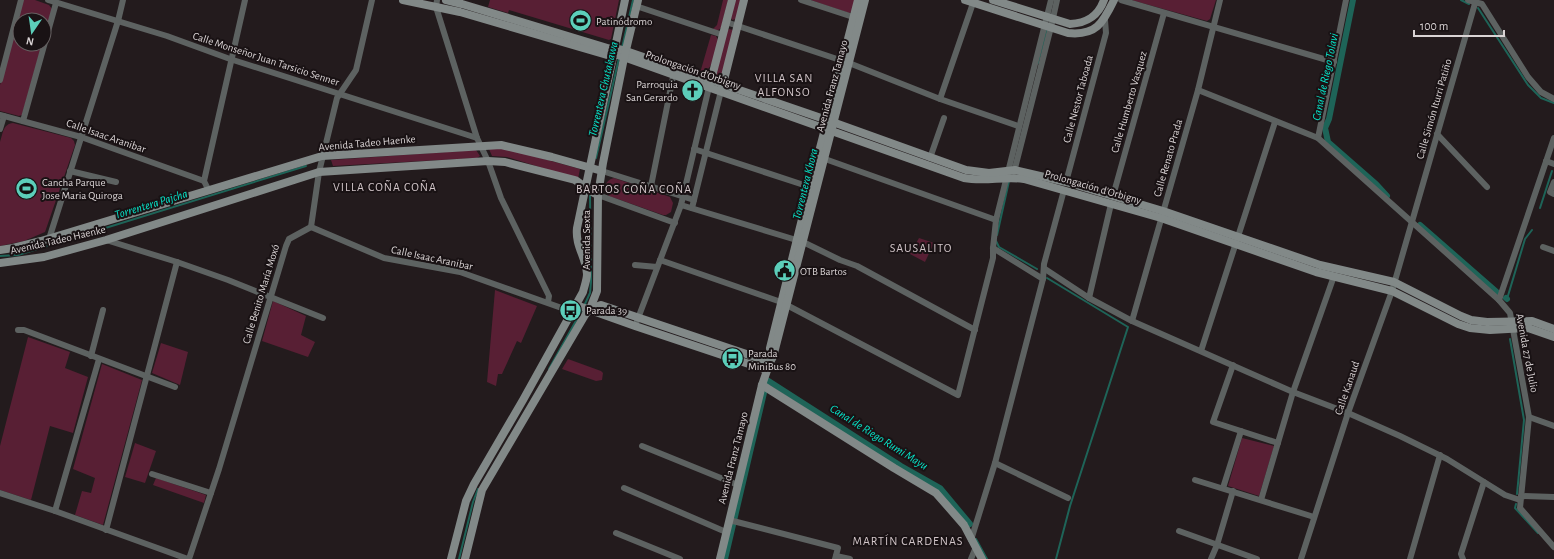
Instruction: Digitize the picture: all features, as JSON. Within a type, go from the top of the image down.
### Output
[{"type":"main road","points":[[402,0],[436,3],[460,12],[620,53]]},
{"type":"main road","points":[[446,0],[620,53]]},
{"type":"main road","name":"Avenida Sexta","points":[[465,559],[482,490],[582,308],[597,291],[592,192],[595,169],[620,53],[626,0]]},
{"type":"main road","points":[[710,84],[732,0]]},
{"type":"main road","points":[[722,88],[744,0]]},
{"type":"main road","name":"Avenida Franz Tamayo","points":[[858,0],[858,18]]},
{"type":"main road","name":"Avenida Franz Tamayo","points":[[800,241],[810,187],[829,125],[858,18],[865,0]]},
{"type":"main road","points":[[993,0],[1049,22],[1068,33],[1079,34],[1090,31],[1105,20],[1114,0]]},
{"type":"main road","points":[[969,1],[1049,22],[1070,24],[1081,23],[1091,19],[1101,8],[1104,0]]},
{"type":"main road","name":"Avenida Sexta","points":[[451,559],[466,501],[474,484],[534,395],[585,315],[582,308],[583,292],[587,274],[576,237],[592,192],[595,169],[620,53],[637,3]]},
{"type":"main road","name":"Prolongación d'Orbigny","points":[[620,53],[829,125],[973,172],[1010,175],[1065,186],[1320,265],[1394,282],[1471,320],[1528,328],[1554,337]]},
{"type":"main road","name":"Prolongación d'Orbigny","points":[[829,125],[964,178],[983,180],[1010,175]]},
{"type":"main road","name":"Avenida Franz Tamayo","points":[[720,559],[762,385],[769,366],[768,357],[824,159],[829,125]]},
{"type":"main road","name":"Avenida Tadeo Haenke","points":[[0,250],[49,238],[322,156],[501,145],[595,169]]},
{"type":"main road","name":"Avenida Tadeo Haenke","points":[[0,264],[44,257],[106,240],[319,172],[488,161],[505,162],[575,180],[592,192]]},
{"type":"main road","name":"Prolongación d'Orbigny","points":[[1236,240],[1316,272],[1392,291],[1458,324],[1470,328],[1490,330],[1532,321],[1554,329]]},
{"type":"main road","points":[[582,308],[601,305],[769,366]]},
{"type":"main road","points":[[582,308],[635,326],[769,366]]},
{"type":"main road","points":[[762,385],[936,493],[964,525],[982,559]]},
{"type":"street","points":[[0,80],[21,0]]},
{"type":"street","name":"Calle Monseñor Juan Tarsicio Senner","points":[[48,0],[167,36],[230,59],[477,138]]},
{"type":"street","points":[[49,238],[118,21],[123,0]]},
{"type":"street","points":[[208,189],[204,181],[230,59],[245,0]]},
{"type":"street","points":[[311,227],[322,156],[337,98],[356,70],[372,0]]},
{"type":"street","points":[[801,0],[858,18]]},
{"type":"street","points":[[660,260],[783,304],[958,395],[993,258],[996,220],[1010,175],[1049,22],[1050,0]]},
{"type":"street","points":[[1010,175],[1018,126],[1057,0]]},
{"type":"street","points":[[1121,0],[1334,62]]},
{"type":"street","name":"Calle Renato Prada","points":[[1132,321],[1198,90],[1220,0]]},
{"type":"street","points":[[1198,90],[1318,138],[1346,0]]},
{"type":"street","points":[[1468,0],[1482,4],[1528,77],[1541,92],[1554,99]]},
{"type":"street","points":[[940,99],[969,1]]},
{"type":"street","name":"Calle Simón Iturri Patiño","points":[[1412,223],[1475,1]]},
{"type":"street","points":[[22,121],[56,3]]},
{"type":"street","points":[[436,3],[477,138],[482,146],[501,198],[549,296],[548,302]]},
{"type":"street","points":[[637,3],[723,35]]},
{"type":"street","name":"Calle Humberto Vasquez","points":[[1089,298],[1112,200],[1164,13]]},
{"type":"street","name":"Calle Nestor Taboada","points":[[971,559],[1043,279],[1045,269],[1044,264],[1106,33],[1105,20]]},
{"type":"street","points":[[726,22],[846,62],[940,99],[1018,126]]},
{"type":"street","points":[[651,186],[675,71]]},
{"type":"street","points":[[635,326],[681,204],[710,84]]},
{"type":"street","points":[[692,208],[722,88]]},
{"type":"street","points":[[0,129],[2,115]]},
{"type":"street","name":"Calle Isaac Aranibar","points":[[2,115],[80,137],[204,181]]},
{"type":"street","points":[[930,158],[944,118]]},
{"type":"street","points":[[1201,351],[1275,122]]},
{"type":"street","points":[[1437,134],[1487,188]]},
{"type":"street","name":"Avenida 27 de Julio","points":[[1318,138],[1499,300],[1510,313],[1529,417],[1520,498]]},
{"type":"street","points":[[1499,300],[1554,138]]},
{"type":"street","points":[[694,149],[810,187]]},
{"type":"street","points":[[824,159],[996,220]]},
{"type":"street","points":[[1546,161],[1554,164]]},
{"type":"street","name":"Avenida Tadeo Haenke","points":[[595,169],[694,200]]},
{"type":"street","points":[[70,170],[116,182]]},
{"type":"street","points":[[1554,182],[1550,192],[1554,194]]},
{"type":"street","name":"Avenida Tadeo Haenke","points":[[592,192],[675,223]]},
{"type":"street","points":[[681,204],[800,241],[840,260],[857,266],[975,330]]},
{"type":"street","name":"Calle Kanaud","points":[[1301,559],[1348,412],[1392,291],[1412,223]]},
{"type":"street","name":"Calle Isaac Aranibar","points":[[311,227],[384,258],[460,272],[548,302],[582,308]]},
{"type":"street","name":"Calle Benito María Moxó","points":[[188,559],[211,493],[270,296],[289,239],[311,227]]},
{"type":"street","points":[[106,240],[177,262],[228,280],[323,318]]},
{"type":"street","points":[[1543,247],[1554,251]]},
{"type":"street","points":[[993,248],[1043,279]]},
{"type":"street","points":[[106,530],[177,262]]},
{"type":"street","points":[[635,265],[657,267]]},
{"type":"street","points":[[1045,269],[1089,298],[1132,321],[1293,392],[1348,412],[1440,455],[1469,471],[1505,495],[1520,498],[1554,497]]},
{"type":"street","points":[[1261,500],[1293,392],[1334,276]]},
{"type":"street","points":[[91,356],[104,310]]},
{"type":"street","points":[[18,330],[24,330],[175,387]]},
{"type":"street","points":[[55,511],[99,359]]},
{"type":"street","points":[[1233,365],[1214,422],[1278,443]]},
{"type":"street","points":[[1529,417],[1554,426]]},
{"type":"street","points":[[1223,488],[1240,431]]},
{"type":"street","points":[[642,446],[738,486]]},
{"type":"street","points":[[1410,559],[1440,455]]},
{"type":"street","points":[[995,463],[1068,498]]},
{"type":"street","points":[[152,474],[211,493]]},
{"type":"street","points":[[1195,480],[1314,517]]},
{"type":"street","points":[[1463,559],[1461,554],[1484,482]]},
{"type":"street","points":[[624,488],[726,532]]},
{"type":"street","points":[[1210,559],[1217,545],[1233,491]]},
{"type":"street","points":[[0,494],[55,511],[188,559]]},
{"type":"street","points":[[1520,498],[1520,508],[1554,547]]},
{"type":"street","points":[[729,522],[733,521],[838,548],[836,557],[850,559]]},
{"type":"street","points":[[1179,530],[1257,559]]},
{"type":"street","points":[[616,533],[680,559]]},
{"type":"shaded area","points":[[23,0],[35,0],[49,5],[52,9],[51,12],[20,12]]},
{"type":"shaded area","name":"Patinódromo","points":[[490,0],[619,0],[611,39],[609,40],[509,10],[508,13],[488,7]]},
{"type":"shaded area","points":[[723,0],[728,0],[721,28],[717,31],[713,29],[717,25]]},
{"type":"shaded area","points":[[735,0],[741,0],[736,19],[732,20],[731,18]]},
{"type":"shaded area","points":[[810,0],[856,0],[852,12],[849,13]]},
{"type":"shaded area","points":[[1131,0],[1216,0],[1210,19],[1207,21]]},
{"type":"shaded area","points":[[729,29],[733,30],[722,76],[718,77],[716,74],[727,31]]},
{"type":"shaded area","points":[[711,35],[716,36],[718,40],[715,55],[708,69],[705,72],[700,73]]},
{"type":"shaded area","points":[[12,41],[12,52],[40,52],[22,115],[19,116],[0,111],[0,85]]},
{"type":"shaded area","name":"Cancha Parque Jose Maria Quiroga","points":[[13,123],[71,138],[75,145],[45,232],[24,241],[0,246],[0,142],[5,127]]},
{"type":"shaded area","points":[[489,149],[508,149],[580,169],[578,179],[507,157],[492,156]]},
{"type":"shaded area","points":[[476,150],[480,156],[477,158],[333,166],[331,160]]},
{"type":"shaded area","points":[[614,178],[670,197],[673,203],[671,212],[663,215],[609,196],[605,188],[608,181]]},
{"type":"shaded area","points":[[919,238],[934,243],[925,262],[910,254]]},
{"type":"shaded area","points":[[495,290],[537,306],[521,343],[517,341],[502,374],[498,374],[496,386],[487,382]]},
{"type":"shaded area","points":[[273,301],[306,316],[301,335],[315,342],[308,357],[262,341]]},
{"type":"shaded area","points":[[28,337],[70,352],[65,368],[88,377],[73,433],[50,426],[31,500],[0,490],[0,446]]},
{"type":"shaded area","points":[[161,343],[188,352],[180,385],[152,373]]},
{"type":"shaded area","points":[[568,359],[601,371],[603,373],[602,380],[596,381],[562,369]]},
{"type":"shaded area","points":[[102,364],[142,380],[103,525],[75,515],[82,491],[91,493],[95,478],[73,469]]},
{"type":"shaded area","points":[[1242,438],[1274,446],[1259,496],[1228,486]]},
{"type":"shaded area","points":[[135,443],[156,451],[145,483],[125,477]]},
{"type":"shaded area","points":[[156,478],[206,495],[204,503],[153,485]]},
{"type":"waterway","name":"Torrentera Chutakawa","points":[[622,48],[633,0]]},
{"type":"waterway","name":"Canal de Riego Tolavi","points":[[1353,0],[1329,119],[1325,128],[1328,142],[1376,184],[1387,196]]},
{"type":"waterway","name":"Canal de Riego Tolavi","points":[[1461,0],[1469,4]]},
{"type":"waterway","name":"Canal de Riego Tolavi","points":[[1478,8],[1528,85],[1541,98],[1554,103]]},
{"type":"waterway","points":[[1038,63],[1047,30]]},
{"type":"waterway","name":"Torrentera Chutakawa","points":[[596,158],[619,58]]},
{"type":"waterway","name":"Torrentera Pajcha","points":[[0,256],[18,255],[306,166]]},
{"type":"waterway","name":"Canal de Riego Tolavi","points":[[1540,208],[1552,171]]},
{"type":"waterway","points":[[997,235],[1009,181]]},
{"type":"waterway","name":"Torrentera Chutakawa","points":[[584,306],[590,293],[591,282],[590,196]]},
{"type":"waterway","name":"Canal de Riego Tolavi","points":[[1420,225],[1499,294]]},
{"type":"waterway","name":"Canal de Riego Tolavi","points":[[1507,299],[1525,239],[1532,230]]},
{"type":"waterway","points":[[996,241],[999,247],[1037,269]]},
{"type":"waterway","points":[[1047,278],[1128,327],[1070,506],[1056,559]]},
{"type":"waterway","name":"Torrentera Chutakawa","points":[[549,369],[582,310]]},
{"type":"waterway","name":"Canal de Riego Tolavi","points":[[1510,339],[1524,420],[1517,494]]},
{"type":"waterway","name":"Canal de Riego Rumi Mayu","points":[[725,559],[767,380],[901,466],[940,488],[970,524]]},
{"type":"waterway","name":"Torrentera Chutakawa","points":[[459,559],[473,502],[478,489]]},
{"type":"waterway","name":"Canal de Riego Tolavi","points":[[1516,504],[1515,508],[1538,533]]},
{"type":"waterway","name":"Torrentera Khora","points":[[976,539],[987,559]]},
{"type":"place","name":"Patinódromo","points":[[580,21]]},
{"type":"place","name":"Parroquia San Gerardo","points":[[693,90]]},
{"type":"place","name":"Cancha Parque Jose Maria Quiroga","points":[[27,188]]},
{"type":"place","name":"OTB Bartos","points":[[784,271]]},
{"type":"place","name":"Parada 39","points":[[571,310]]},
{"type":"place","name":"Parada MiniBus 80","points":[[732,359]]},
{"type":"district","name":"VILLA SAN ALFONSO","points":[[784,85]]},
{"type":"district","name":"VILLA COÑA COÑA","points":[[385,187]]},
{"type":"district","name":"BARTOS COÑA COÑA","points":[[634,189]]},
{"type":"district","name":"SAUSALITO","points":[[921,248]]},
{"type":"district","name":"MARTÍN CARDENAS","points":[[908,541]]}]
